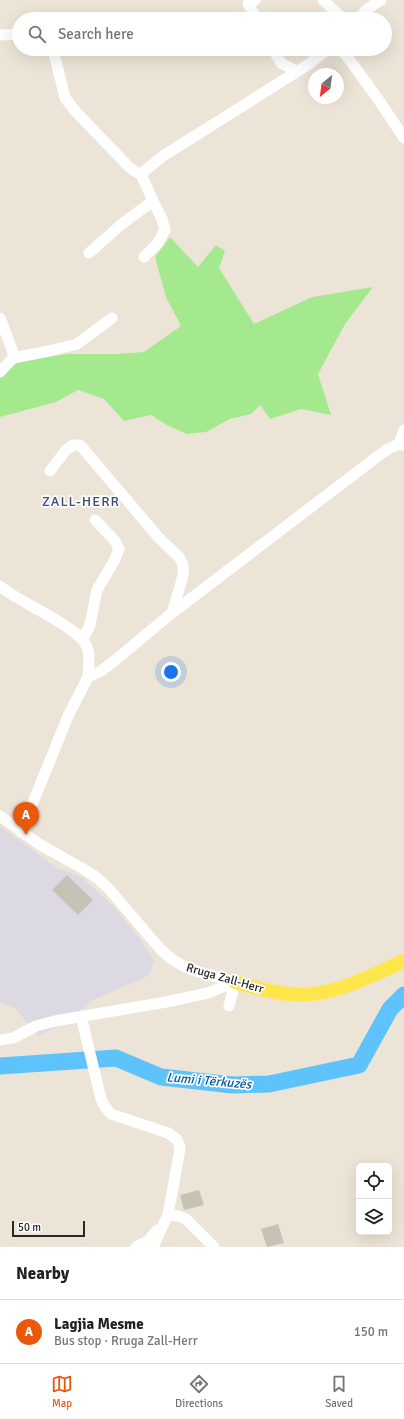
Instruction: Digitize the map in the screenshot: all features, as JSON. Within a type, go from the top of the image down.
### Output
[{"type":"main road","name":"Rruga Zall-Herr","points":[[235,982],[288,994],[313,994],[345,987],[404,960]]},
{"type":"street","points":[[253,12],[248,4],[255,0]]},
{"type":"street","points":[[323,0],[336,12]]},
{"type":"street","points":[[364,12],[381,0]]},
{"type":"street","points":[[0,35],[12,34]]},
{"type":"street","points":[[55,56],[65,98],[77,113],[130,168],[141,174],[162,219],[165,230],[158,243],[144,257]]},
{"type":"street","points":[[276,56],[281,63],[296,71]]},
{"type":"street","points":[[141,174],[162,156],[318,56]]},
{"type":"street","points":[[347,56],[404,138]]},
{"type":"street","points":[[89,253],[124,223],[153,201]]},
{"type":"street","points":[[0,318],[13,352],[13,358]]},
{"type":"street","points":[[0,372],[13,358],[77,344],[112,318]]},
{"type":"street","points":[[88,677],[101,671],[113,662],[172,613],[386,450],[401,444],[404,430]]},
{"type":"street","points":[[50,471],[66,450],[73,445],[80,445],[159,538],[179,557],[183,565],[183,576],[172,613]]},
{"type":"street","points":[[83,639],[90,625],[97,590],[115,559],[119,549],[115,541],[95,520]]},
{"type":"street","points":[[0,586],[43,612],[83,639],[88,649],[88,677],[68,716],[21,832]]},
{"type":"street","name":"Rruga Zall-Herr","points":[[0,816],[39,844],[96,877],[109,889],[161,950],[173,960],[185,967],[199,972],[235,982]]},
{"type":"street","points":[[229,1006],[235,982]]},
{"type":"street","points":[[0,1040],[13,1038],[36,1026],[81,1016],[166,1002],[201,994],[235,982]]},
{"type":"street","points":[[81,1016],[86,1030],[101,1099],[105,1108],[111,1114],[168,1134],[180,1142],[168,1215],[153,1247]]},
{"type":"street","points":[[136,1247],[149,1240],[168,1215]]},
{"type":"street","points":[[168,1215],[179,1216],[186,1219],[214,1247]]},
{"type":"shaded area","points":[[0,826],[57,868],[82,877],[112,905],[138,936],[154,960],[150,974],[140,980],[93,1000],[69,1021],[38,1036],[15,1008],[0,1003]]},
{"type":"green space","points":[[170,237],[198,267],[216,245],[225,251],[219,268],[254,324],[312,297],[373,287],[345,324],[318,374],[331,415],[301,409],[270,419],[260,405],[251,414],[230,419],[206,432],[187,434],[167,425],[151,415],[124,421],[104,399],[78,390],[56,402],[0,417],[0,376],[17,362],[67,354],[117,354],[144,352],[181,326],[166,297],[155,257]]},
{"type":"building","points":[[67,875],[93,900],[78,915],[52,890]]},
{"type":"building","points":[[199,1190],[204,1205],[184,1210],[180,1195]]},
{"type":"building","points":[[278,1224],[284,1243],[267,1247],[261,1229]]},
{"type":"waterway","name":"Lumi i Tërkuzës","points":[[0,1066],[116,1058],[161,1077],[233,1085],[269,1084],[359,1065],[390,1009],[404,995]]},
{"type":"place","name":"Lagjia Mesme","points":[[26,835]]},
{"type":"district","name":"ZALL-HERR","points":[[81,501]]}]
